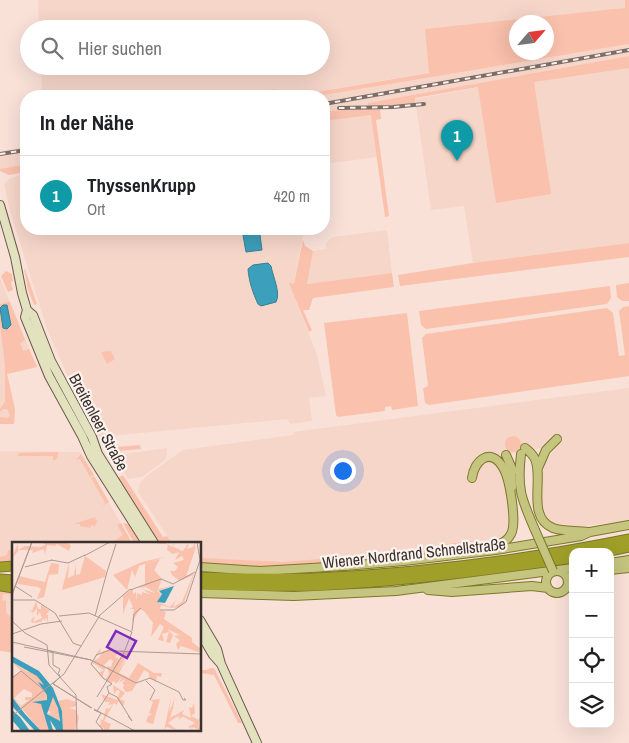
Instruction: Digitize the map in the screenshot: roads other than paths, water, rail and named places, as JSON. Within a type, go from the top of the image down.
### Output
[{"type":"highway","name":"Wiener Nordrand Schnellstraße","points":[[201,577],[312,578],[422,570],[525,557],[629,539]]},
{"type":"highway","points":[[614,550],[629,547]]},
{"type":"highway","name":"Wiener Nordrand Schnellstraße","points":[[201,585],[286,586],[368,583],[457,575],[569,559]]},
{"type":"main road","name":"Breitenleer Straße","points":[[0,205],[28,310],[33,315],[51,361],[92,437],[98,454],[153,542]]},
{"type":"main road","name":"Breitenleer Straße","points":[[28,310],[25,317],[49,376],[91,456],[145,542]]},
{"type":"main road","points":[[538,470],[546,450],[558,439]]},
{"type":"main road","points":[[519,483],[523,451],[534,458],[538,470],[538,504],[542,518],[546,523],[557,529],[590,532]]},
{"type":"main road","points":[[506,455],[519,483],[522,499],[553,571]]},
{"type":"main road","points":[[472,478],[474,466],[478,461],[489,457],[498,461],[505,470],[511,500]]},
{"type":"main road","points":[[487,551],[510,536],[513,526],[511,467]]},
{"type":"main road","points":[[201,569],[278,571],[404,561],[487,551],[581,536],[590,532],[629,525]]},
{"type":"main road","points":[[614,562],[629,560]]},
{"type":"main road","points":[[614,570],[629,568]]},
{"type":"main road","points":[[203,593],[294,596],[421,589],[569,569]]},
{"type":"main road","points":[[548,588],[546,579],[553,571],[560,571],[569,579]]},
{"type":"main road","points":[[421,589],[452,592],[536,586],[548,588],[552,592],[559,593],[566,590],[569,585]]},
{"type":"main road","points":[[201,622],[217,649],[221,664],[257,743]]},
{"type":"main road","points":[[201,635],[213,655],[221,664]]},
{"type":"water","points":[[243,235],[260,235],[262,250],[246,252]]},
{"type":"water","points":[[268,263],[271,266],[278,294],[276,302],[261,306],[258,304],[253,292],[248,269],[253,265]]},
{"type":"water","points":[[3,305],[7,305],[11,325],[7,329],[3,328],[0,308]]},
{"type":"railway","points":[[330,103],[629,50]]},
{"type":"railway","points":[[339,108],[393,107],[424,104]]},
{"type":"railway","points":[[0,154],[20,151]]},
{"type":"place","name":"ThyssenKrupp","points":[[457,161]]}]
